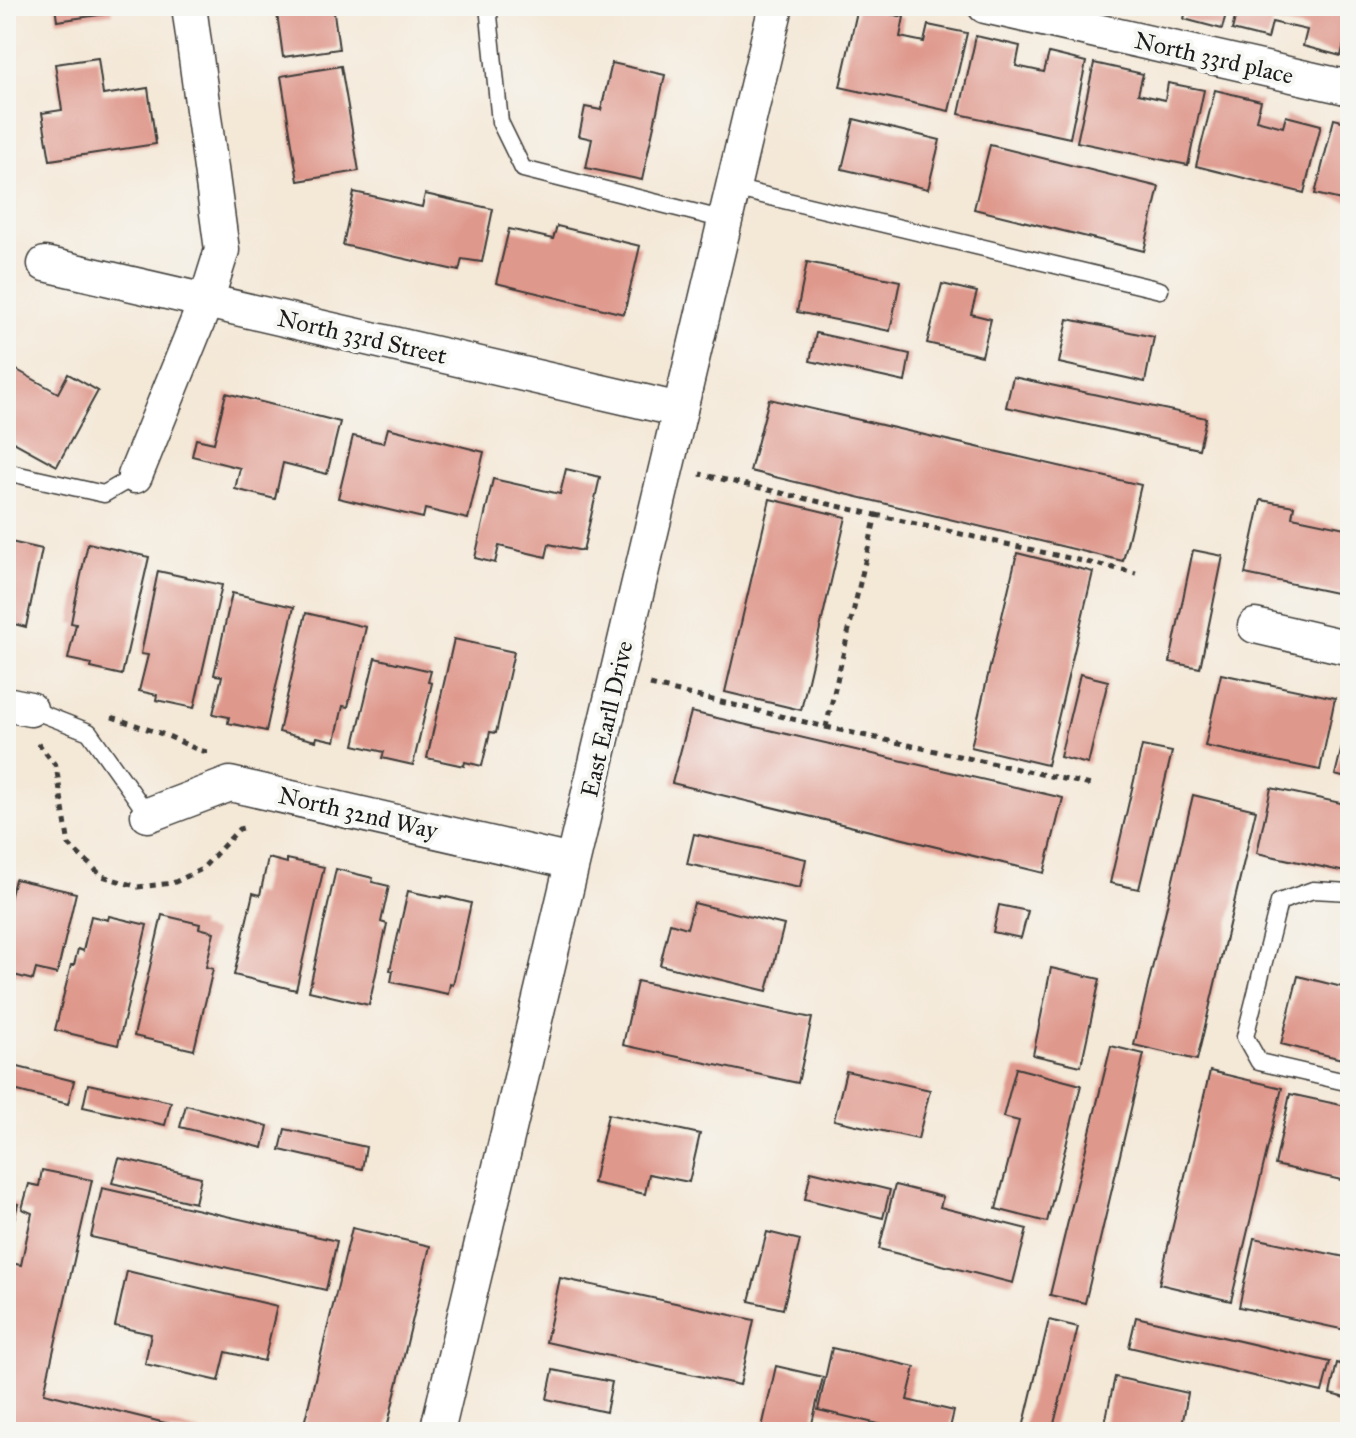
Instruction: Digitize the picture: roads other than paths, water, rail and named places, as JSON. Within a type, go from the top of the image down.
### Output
[{"type":"street","points":[[135,476],[206,301],[222,250],[189,6]]},
{"type":"street","name":"East Earll Drive","points":[[437,1432],[776,6]]},
{"type":"street","name":"North 33rd place","points":[[985,6],[1350,88]]},
{"type":"street","name":"North 33rd Street","points":[[45,264],[680,410]]},
{"type":"street","points":[[1255,626],[1350,648]]},
{"type":"street","name":"North 32nd Way","points":[[148,815],[230,784],[572,862]]},
{"type":"lane","points":[[488,6],[500,122],[523,169],[729,204],[1160,290]]},
{"type":"lane","points":[[6,472],[104,494],[135,476]]},
{"type":"lane","points":[[18,707],[89,732],[148,815]]},
{"type":"lane","points":[[1350,892],[1313,890],[1279,902],[1245,1037],[1259,1062],[1350,1083]]}]
